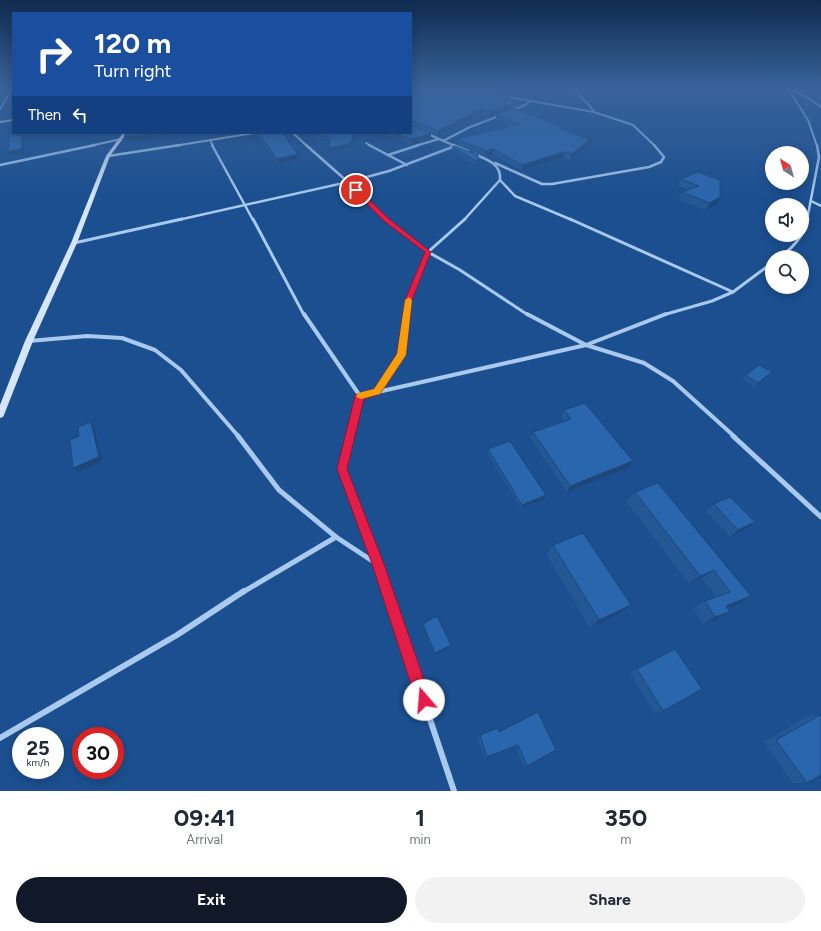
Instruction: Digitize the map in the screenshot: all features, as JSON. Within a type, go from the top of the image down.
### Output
[{"type":"main road","points":[[0,415],[29,341],[74,243],[108,156],[124,134]]},
{"type":"street","points":[[443,140],[478,124]]},
{"type":"street","points":[[425,133],[542,184],[552,184],[649,167],[661,162],[664,157],[660,151],[633,125],[630,124]]},
{"type":"street","points":[[790,250],[802,238],[806,228],[817,172],[819,148],[809,124]]},
{"type":"street","points":[[108,156],[248,134]]},
{"type":"street","points":[[294,134],[348,182],[386,220],[428,252],[460,270],[536,320],[586,345],[644,363],[673,381],[800,496],[821,517]]},
{"type":"street","points":[[0,165],[121,139]]},
{"type":"street","points":[[388,155],[439,139]]},
{"type":"street","points":[[210,140],[308,322],[360,396],[342,469],[378,564],[454,791]]},
{"type":"street","points":[[366,143],[407,165]]},
{"type":"street","points":[[74,243],[348,182],[407,165],[456,146]]},
{"type":"street","points":[[377,392],[402,355],[408,300],[428,252],[471,214],[500,180],[502,176],[492,162]]},
{"type":"street","points":[[500,180],[515,196],[557,213],[733,292]]},
{"type":"street","points":[[811,201],[821,206]]},
{"type":"street","points":[[360,396],[586,345],[663,315],[712,301],[733,292],[765,268]]},
{"type":"street","points":[[29,341],[87,336],[122,338],[155,350],[181,370],[248,448],[279,490],[336,537],[378,564]]},
{"type":"street","points":[[0,738],[177,635],[268,576],[336,537]]},
{"type":"building","points":[[421,124],[452,124],[438,131]]},
{"type":"building","points":[[519,124],[555,124],[563,127],[560,128],[590,140],[572,154],[564,152],[522,165],[493,149],[486,151],[457,139]]},
{"type":"building","points":[[412,125],[431,134],[411,139],[399,135],[412,134]]},
{"type":"building","points":[[125,134],[148,134],[144,135],[124,136]]},
{"type":"building","points":[[258,134],[283,134],[298,154],[277,159]]},
{"type":"building","points":[[354,134],[350,144],[329,148],[330,136],[314,135]]},
{"type":"building","points":[[22,135],[21,149],[8,152],[9,136]]},
{"type":"building","points":[[455,146],[478,155],[478,162],[452,147]]},
{"type":"building","points":[[698,172],[720,180],[720,197],[710,203],[682,192],[699,186],[681,179]]},
{"type":"building","points":[[759,365],[772,372],[758,383],[746,375]]},
{"type":"building","points":[[585,403],[633,461],[570,486],[533,432],[571,419],[564,410]]},
{"type":"building","points":[[91,422],[99,457],[73,468],[70,440],[79,436],[78,427]]},
{"type":"building","points":[[510,441],[546,495],[522,505],[488,449]]},
{"type":"building","points":[[658,483],[751,596],[726,606],[730,612],[715,617],[705,601],[730,592],[714,570],[700,576],[635,492]]},
{"type":"building","points":[[730,497],[755,522],[738,530],[714,504]]},
{"type":"building","points":[[583,533],[631,605],[599,620],[553,545]]},
{"type":"building","points":[[437,616],[451,645],[435,653],[423,624]]},
{"type":"building","points":[[675,649],[702,689],[663,711],[637,669]]},
{"type":"building","points":[[538,712],[556,750],[527,766],[518,745],[487,757],[480,735],[498,728],[499,732]]},
{"type":"building","points":[[820,715],[821,775],[807,783],[776,740]]},
{"type":"slow traffic","points":[[361,396],[377,392],[402,355],[409,300]]},
{"type":"route","points":[[356,190],[386,220],[428,252],[408,300],[402,355],[377,392],[360,396],[342,469],[378,564],[424,700]]}]
